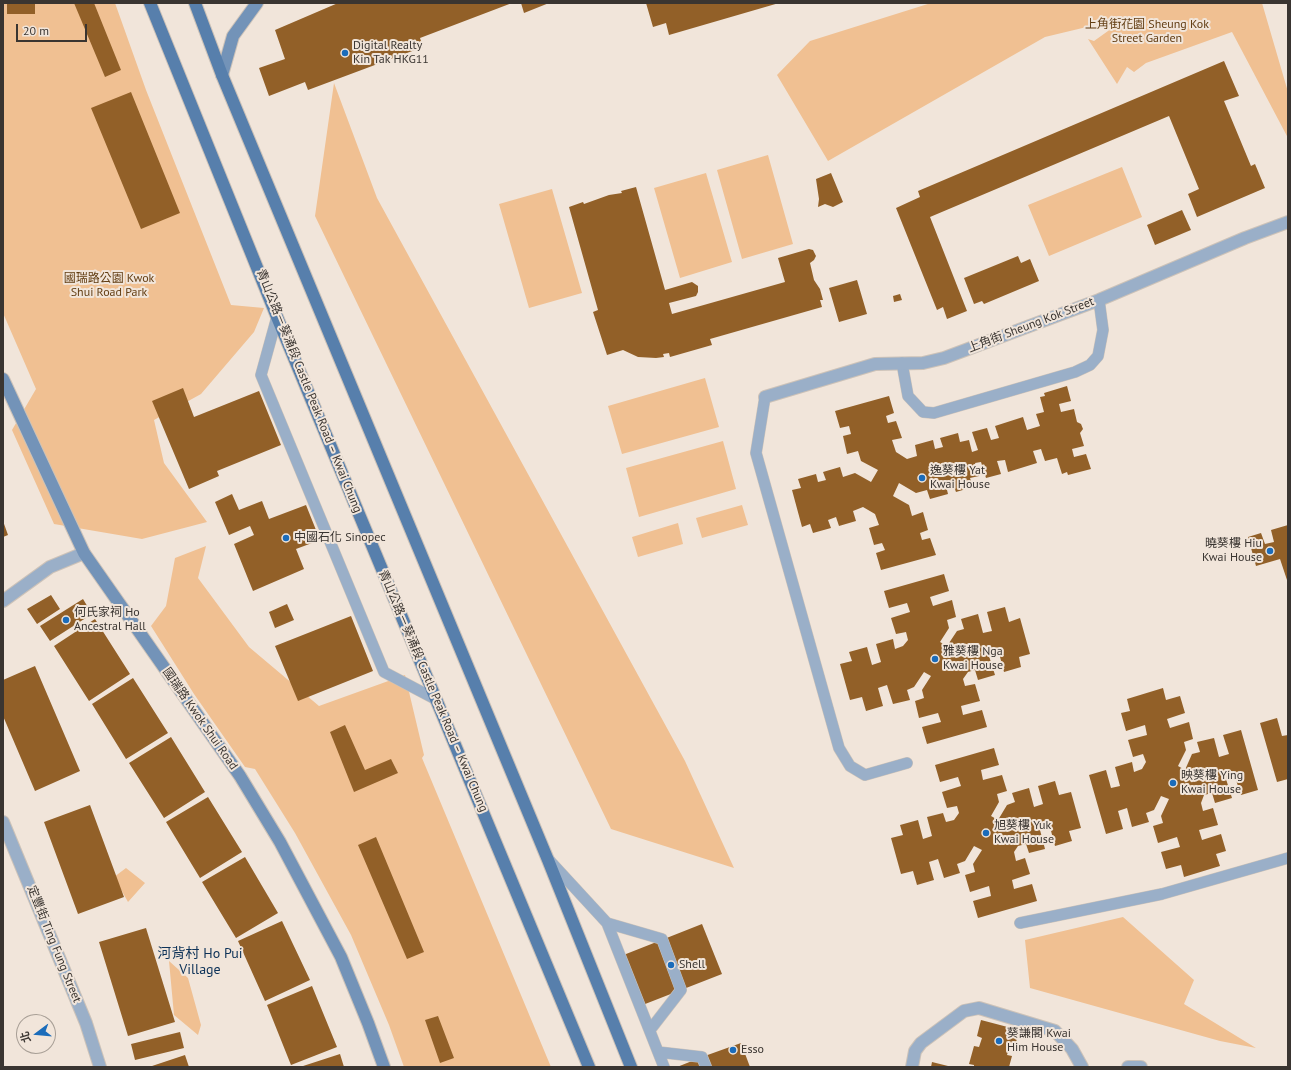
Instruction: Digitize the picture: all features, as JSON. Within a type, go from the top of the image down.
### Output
[{"type":"main road","name":"青山公路－葵涌段 Castle Peak Road – Kwai Chung","points":[[150,3],[277,317],[589,1067]]},
{"type":"main road","points":[[195,3],[222,75],[548,860],[631,1067]]},
{"type":"street","points":[[222,75],[232,36],[257,3]]},
{"type":"street","name":"上角街 Sheung Kok Street","points":[[765,397],[875,364],[923,363],[944,358],[1099,300],[1245,238],[1288,222]]},
{"type":"street","name":"國瑞路 Kwok Shui Road","points":[[3,379],[84,553],[240,776],[280,842],[341,957],[384,1067]]},
{"type":"street","points":[[3,601],[50,567],[84,553]]},
{"type":"street","name":"定豐街 Ting Fung Street","points":[[3,822],[86,1023],[100,1067]]},
{"type":"street","points":[[912,1067],[915,1051],[921,1043],[964,1011],[975,1008],[1055,1031],[1072,1048],[1082,1067]]},
{"type":"street","points":[[1128,1067],[1141,1067]]},
{"type":"lane","points":[[902,363],[908,396],[923,412],[934,413],[1075,372],[1090,365],[1098,356],[1103,330],[1099,300]]},
{"type":"lane","points":[[277,317],[260,374],[384,672],[437,700]]},
{"type":"lane","points":[[765,397],[756,453],[839,748],[850,766],[865,775],[906,763]]},
{"type":"lane","points":[[1020,923],[1162,894],[1288,858]]},
{"type":"lane","points":[[548,860],[608,923],[664,1067]]},
{"type":"lane","points":[[608,923],[662,940],[681,990],[650,1030]]},
{"type":"lane","points":[[658,1052],[702,1057],[706,1067]]},
{"type":"green space","name":"國瑞路公園 Kwok Shui Road Park","points":[[3,3],[115,3],[146,90],[231,305],[264,308],[254,332],[201,394],[154,420],[164,463],[207,522],[142,539],[54,524],[12,430],[36,389],[3,313]]},
{"type":"green space","name":"上角街花園 Sheung Kok Street Garden","points":[[931,3],[1262,3],[1288,92],[1288,138],[1232,32],[1146,63],[1134,72],[1127,67],[1117,84],[1088,39],[1094,41],[1108,31],[1120,19],[1045,37],[828,161],[777,75],[810,41]]},
{"type":"green space","points":[[334,83],[377,198],[685,761],[734,868],[611,829],[315,216]]},
{"type":"green space","points":[[768,155],[793,244],[742,259],[717,170]]},
{"type":"green space","points":[[1122,167],[1142,217],[1049,256],[1028,205]]},
{"type":"green space","points":[[706,173],[732,262],[680,278],[654,188]]},
{"type":"green space","points":[[552,189],[582,293],[529,308],[499,204]]},
{"type":"green space","points":[[705,378],[719,427],[622,454],[608,406]]},
{"type":"green space","points":[[723,441],[736,489],[639,517],[626,468]]},
{"type":"green space","points":[[742,505],[748,525],[702,538],[696,518]]},
{"type":"green space","points":[[678,523],[683,544],[638,557],[632,537]]},
{"type":"green space","points":[[206,546],[198,578],[249,647],[319,706],[405,675],[424,755],[422,758],[551,1067],[404,1067],[389,1025],[351,935],[295,833],[255,769],[245,767],[194,694],[151,626],[166,606],[175,558]]},
{"type":"green space","points":[[126,868],[145,883],[128,902],[114,877]]},
{"type":"green space","points":[[1123,917],[1194,980],[1184,1004],[1256,1048],[1220,1041],[1030,988],[1025,940]]},
{"type":"green space","points":[[169,961],[188,978],[201,1025],[198,1035],[174,1015]]},
{"type":"building","points":[[7,3],[35,3],[35,14],[7,14]]},
{"type":"building","points":[[74,3],[94,3],[121,70],[105,77]]},
{"type":"building","name":"Digital Realty Kin Tak HKG11","points":[[338,3],[512,3],[420,38],[423,47],[308,90],[305,82],[269,96],[259,68],[285,59],[275,30]]},
{"type":"building","points":[[521,3],[549,3],[524,13]]},
{"type":"building","points":[[646,3],[779,3],[669,35],[666,23],[653,27]]},
{"type":"building","points":[[1224,61],[1239,96],[1224,101],[1251,166],[1255,164],[1265,188],[1197,217],[1188,194],[1199,189],[1169,116],[930,217],[967,311],[947,319],[943,307],[937,310],[896,208],[920,197],[918,191]]},
{"type":"building","points":[[131,92],[180,213],[141,229],[91,108]]},
{"type":"building","points":[[831,173],[843,202],[833,207],[825,204],[818,207],[819,199],[816,179]]},
{"type":"building","points":[[636,187],[665,290],[692,282],[698,286],[696,296],[669,303],[672,314],[785,282],[778,258],[809,249],[813,250],[816,256],[810,263],[814,280],[820,289],[823,300],[820,300],[822,307],[710,339],[712,345],[670,357],[669,353],[663,354],[664,357],[638,357],[623,350],[607,355],[593,312],[598,310],[569,207],[583,202],[584,204],[609,195],[622,193],[621,191]]},
{"type":"building","points":[[1182,210],[1191,230],[1155,245],[1147,225]]},
{"type":"building","points":[[1018,256],[1021,263],[1030,259],[1039,281],[984,304],[982,301],[974,304],[964,278]]},
{"type":"building","points":[[857,280],[867,314],[839,322],[829,288]]},
{"type":"building","points":[[900,294],[902,300],[894,302],[893,296]]},
{"type":"building","name":"逸葵樓 Yat Kwai House","points":[[1067,386],[1071,401],[1059,404],[1061,412],[1074,409],[1077,422],[1081,424],[1083,429],[1080,433],[1084,446],[1072,449],[1074,457],[1086,454],[1091,469],[1068,475],[1067,472],[1062,474],[1057,458],[1045,461],[1041,449],[1033,451],[1037,463],[1008,472],[1005,460],[997,461],[1001,474],[986,478],[981,462],[975,463],[979,476],[970,478],[973,487],[956,492],[953,484],[946,486],[948,494],[930,499],[927,490],[916,493],[899,483],[893,496],[909,505],[912,516],[923,512],[928,530],[920,533],[922,540],[930,538],[936,555],[881,570],[876,553],[885,550],[882,543],[874,545],[869,528],[879,525],[875,514],[863,507],[853,511],[856,521],[839,526],[836,517],[828,520],[831,528],[813,533],[810,524],[802,527],[792,490],[801,488],[798,479],[816,474],[818,482],[826,480],[823,472],[840,467],[843,477],[855,473],[871,482],[878,470],[861,461],[858,451],[847,454],[843,436],[851,434],[849,426],[840,428],[835,411],[889,396],[894,413],[886,416],[888,423],[896,421],[902,438],[892,440],[896,452],[907,459],[917,456],[915,445],[933,440],[935,449],[943,447],[940,438],[958,433],[960,442],[969,440],[972,452],[978,450],[972,432],[987,428],[991,440],[999,438],[995,426],[1023,417],[1027,430],[1040,426],[1036,414],[1044,412],[1040,397],[1045,396],[1044,393]]},
{"type":"building","points":[[183,388],[194,417],[259,391],[281,445],[217,471],[219,476],[189,489],[152,401]]},
{"type":"building","points":[[232,494],[239,510],[262,501],[269,519],[306,505],[320,540],[296,549],[304,569],[253,591],[234,544],[254,535],[250,526],[229,535],[215,502]]},
{"type":"building","points":[[3,521],[8,535],[3,537]]},
{"type":"building","name":"曉葵樓 Hiu Kwai House","points":[[1288,525],[1287,580],[1280,559],[1256,566],[1248,537],[1261,533],[1265,544],[1274,542],[1271,530]]},
{"type":"building","name":"雅葵樓 Nga Kwai House","points":[[944,574],[949,591],[930,597],[933,606],[952,600],[956,617],[947,620],[949,628],[940,642],[947,646],[957,631],[964,629],[961,619],[978,614],[983,633],[992,631],[987,612],[1005,607],[1009,622],[1020,618],[1030,654],[1019,657],[1021,667],[1004,672],[999,653],[989,656],[995,675],[978,680],[975,670],[968,672],[963,679],[965,686],[975,684],[980,701],[961,706],[963,715],[982,710],[987,727],[927,744],[922,727],[941,722],[938,713],[919,718],[915,701],[924,698],[922,690],[931,676],[924,672],[914,687],[907,690],[910,700],[893,704],[887,685],[878,688],[883,706],[866,711],[862,697],[850,700],[840,664],[852,661],[849,652],[867,647],[872,665],[881,662],[876,644],[893,639],[895,649],[903,646],[908,640],[906,632],[896,634],[891,618],[910,612],[907,603],[889,608],[884,591]]},
{"type":"building","points":[[51,595],[60,609],[37,624],[27,609]]},
{"type":"building","name":"何氏家祠 Ho Ancestral Hall","points":[[83,599],[92,614],[50,641],[40,626]]},
{"type":"building","points":[[287,604],[294,620],[275,628],[269,612]]},
{"type":"building","points":[[351,616],[373,671],[298,701],[275,646]]},
{"type":"building","points":[[95,619],[130,674],[89,701],[54,646]]},
{"type":"building","points":[[35,666],[80,771],[35,791],[3,716],[3,680]]},
{"type":"building","points":[[133,678],[168,733],[126,759],[92,704]]},
{"type":"building","name":"映葵樓 Ying Kwai House","points":[[1163,688],[1166,700],[1180,696],[1185,713],[1167,719],[1170,728],[1189,722],[1193,739],[1184,742],[1186,750],[1178,766],[1185,770],[1192,754],[1200,752],[1197,742],[1214,738],[1219,757],[1229,754],[1223,735],[1241,730],[1258,790],[1241,795],[1235,777],[1226,779],[1232,798],[1215,803],[1212,793],[1204,795],[1201,803],[1203,811],[1213,808],[1218,825],[1199,830],[1202,840],[1221,834],[1226,851],[1216,854],[1220,866],[1184,877],[1181,865],[1166,869],[1161,852],[1180,847],[1177,837],[1158,843],[1153,826],[1163,823],[1161,816],[1169,799],[1161,796],[1154,810],[1146,813],[1149,822],[1132,827],[1127,808],[1118,811],[1123,829],[1106,834],[1089,775],[1106,770],[1111,788],[1120,786],[1115,767],[1132,762],[1134,772],[1142,769],[1146,762],[1143,754],[1133,757],[1128,740],[1147,735],[1145,725],[1126,731],[1121,713],[1130,711],[1127,699]]},
{"type":"building","points":[[1277,718],[1282,736],[1288,735],[1288,779],[1277,782],[1260,723]]},
{"type":"building","points":[[345,725],[365,770],[391,759],[398,773],[354,792],[330,732]]},
{"type":"building","points":[[171,737],[205,792],[164,818],[129,763]]},
{"type":"building","name":"旭葵樓 Yuk Kwai House","points":[[994,748],[999,765],[981,770],[983,780],[1002,775],[1007,791],[997,794],[999,802],[991,816],[998,820],[1007,805],[1015,802],[1012,793],[1029,788],[1034,807],[1043,804],[1038,786],[1055,781],[1059,795],[1071,792],[1081,828],[1069,831],[1072,841],[1055,846],[1050,827],[1040,830],[1045,849],[1029,853],[1026,844],[1018,846],[1014,852],[1016,861],[1025,858],[1030,874],[1012,880],[1014,889],[1032,884],[1037,901],[978,918],[973,901],[991,896],[989,886],[970,892],[965,875],[975,872],[973,864],[982,850],[974,846],[965,861],[957,864],[960,873],[944,878],[938,859],[929,862],[934,880],[917,885],[913,871],[901,874],[891,838],[903,835],[900,825],[918,820],[923,839],[932,836],[927,817],[943,813],[946,822],[954,820],[959,813],[957,806],[947,808],[942,792],[961,786],[958,777],[940,782],[935,765]]},
{"type":"building","points":[[208,797],[242,852],[200,878],[166,822]]},
{"type":"building","points":[[90,805],[124,897],[78,914],[44,822]]},
{"type":"building","points":[[376,837],[424,952],[407,959],[358,845]]},
{"type":"building","points":[[245,857],[278,913],[236,938],[202,882]]},
{"type":"building","points":[[282,921],[310,980],[265,1001],[238,941]]},
{"type":"building","name":"Shell","points":[[702,924],[722,974],[640,1006],[621,956]]},
{"type":"building","points":[[146,928],[175,1022],[128,1036],[99,942]]},
{"type":"building","points":[[312,986],[337,1047],[291,1065],[267,1005]]},
{"type":"building","points":[[438,1016],[454,1058],[440,1063],[425,1020]]},
{"type":"building","name":"葵謙閣 Kwai Him House","points":[[981,1020],[1019,1030],[1015,1047],[1010,1045],[1007,1055],[1012,1056],[1009,1067],[974,1067],[974,1065],[969,1064],[974,1046],[979,1047],[982,1038],[977,1036]]},
{"type":"building","points":[[180,1032],[184,1048],[135,1060],[131,1044]]},
{"type":"building","name":"Esso","points":[[741,1043],[750,1067],[677,1067],[702,1057]]},
{"type":"building","points":[[340,1054],[344,1067],[300,1067]]},
{"type":"building","points":[[185,1055],[189,1067],[149,1067]]},
{"type":"building","points":[[932,1062],[948,1066],[948,1067],[931,1067]]},
{"type":"place","name":"Digital Realty Kin Tak HKG11","points":[[345,53]]},
{"type":"place","name":"逸葵樓 Yat Kwai House","points":[[922,478]]},
{"type":"place","name":"中國石化 Sinopec","points":[[286,538]]},
{"type":"place","name":"曉葵樓 Hiu Kwai House","points":[[1270,551]]},
{"type":"place","name":"何氏家祠 Ho Ancestral Hall","points":[[66,620]]},
{"type":"place","name":"雅葵樓 Nga Kwai House","points":[[935,659]]},
{"type":"place","name":"映葵樓 Ying Kwai House","points":[[1173,783]]},
{"type":"place","name":"旭葵樓 Yuk Kwai House","points":[[986,833]]},
{"type":"place","name":"Shell","points":[[671,965]]},
{"type":"place","name":"葵謙閣 Kwai Him House","points":[[999,1041]]},
{"type":"place","name":"Esso","points":[[733,1050]]},
{"type":"district","name":"河背村 Ho Pui Village","points":[[200,962]]}]
